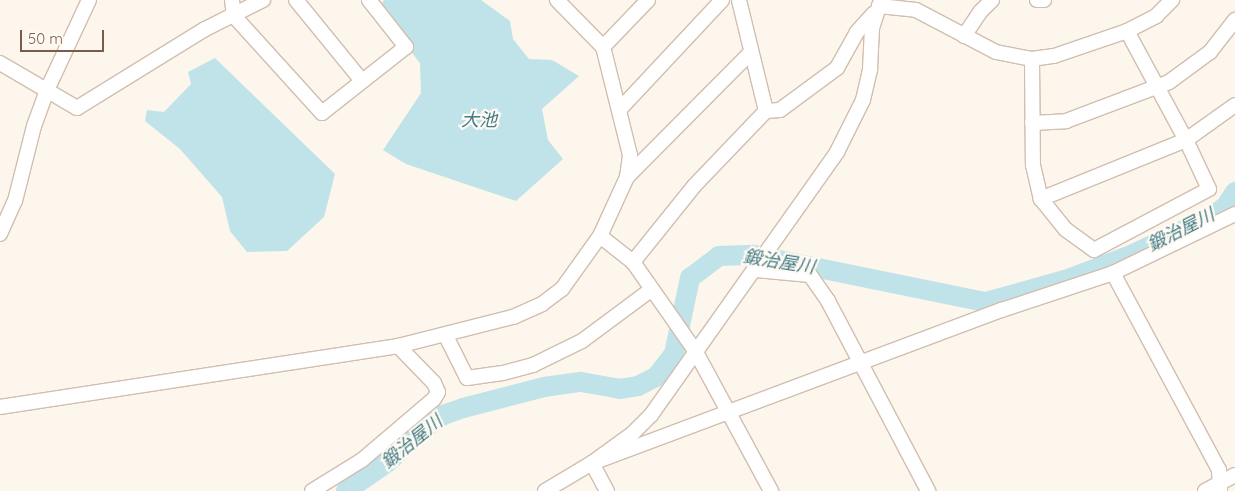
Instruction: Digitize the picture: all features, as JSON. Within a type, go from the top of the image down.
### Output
[{"type":"street","points":[[0,234],[15,202],[34,126],[47,90],[89,0]]},
{"type":"street","points":[[232,0],[234,16],[322,113],[406,48],[369,0]]},
{"type":"street","points":[[0,63],[77,108],[205,29],[263,0]]},
{"type":"street","points":[[296,0],[362,82]]},
{"type":"street","points":[[603,47],[648,0]]},
{"type":"street","points":[[621,108],[722,0]]},
{"type":"street","points":[[739,0],[750,52],[766,111]]},
{"type":"street","points":[[964,36],[980,12],[992,0]]},
{"type":"street","points":[[1037,0],[1044,0]]},
{"type":"street","points":[[880,3],[916,10],[996,52],[1032,58],[1054,56],[1127,31],[1156,16],[1172,0]]},
{"type":"street","points":[[0,407],[398,346],[446,336],[513,317],[542,304],[562,289],[600,236],[626,177],[630,148],[621,108],[603,47],[565,3]]},
{"type":"street","points":[[633,262],[694,186],[766,111],[780,110],[837,68],[857,32],[880,3]]},
{"type":"street","points":[[544,491],[592,462],[632,434],[651,415],[756,270],[853,126],[865,92],[872,28],[880,3]]},
{"type":"street","points":[[1032,123],[1066,121],[1169,82],[1210,52],[1235,20]]},
{"type":"street","points":[[1032,58],[1033,165],[1042,199],[1065,229],[1094,250],[1209,189],[1186,140],[1127,31]]},
{"type":"street","points":[[626,177],[750,52]]},
{"type":"street","points":[[1042,199],[1186,140],[1235,105]]},
{"type":"street","points":[[592,462],[860,365],[1002,310],[1113,273],[1235,214]]},
{"type":"street","points":[[600,236],[633,262],[697,354],[771,491]]},
{"type":"street","points":[[756,270],[810,275],[828,301],[928,491]]},
{"type":"street","points":[[1113,273],[1219,470],[1221,487]]},
{"type":"street","points":[[446,336],[468,378],[503,373],[533,365],[582,342],[652,289]]},
{"type":"street","points":[[312,491],[362,460],[434,399],[438,392],[434,384],[398,346]]},
{"type":"street","points":[[592,462],[607,491]]},
{"type":"street","points":[[1205,491],[1221,487],[1235,475]]},
{"type":"water","name":"大池","points":[[384,0],[481,0],[510,21],[513,39],[529,59],[552,60],[579,76],[542,109],[548,140],[563,159],[516,201],[406,164],[383,150],[421,93],[420,63],[377,9]]},
{"type":"water","points":[[215,58],[335,174],[324,217],[287,251],[247,252],[230,231],[222,197],[180,149],[145,121],[147,110],[164,112],[191,84],[188,72]]},
{"type":"waterway","name":"鍛治屋川","points":[[346,491],[388,462],[426,427],[443,415],[544,387],[581,382],[619,389],[638,386],[656,377],[674,354],[690,278],[719,256],[754,255],[986,302],[1065,280],[1131,255],[1211,217],[1226,206],[1235,192]]}]
